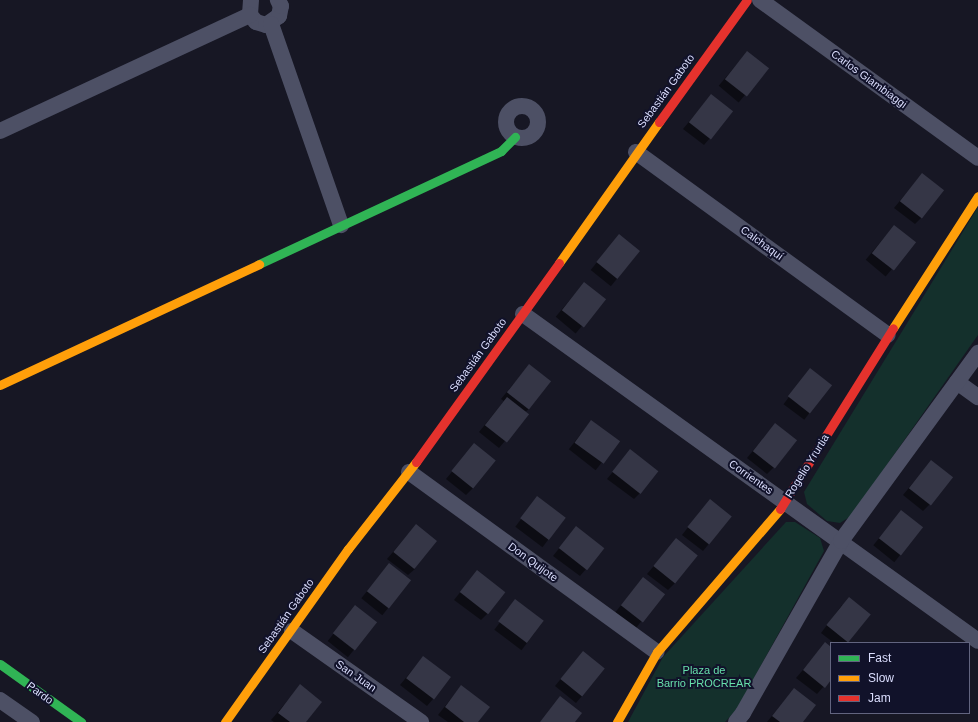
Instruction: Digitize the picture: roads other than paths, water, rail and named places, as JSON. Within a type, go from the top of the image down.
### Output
[{"type":"street","points":[[271,24],[281,12],[279,0]]},
{"type":"street","name":"Sebastián Gaboto","points":[[225,722],[292,631],[348,549],[408,472],[523,314],[636,152],[747,0]]},
{"type":"street","name":"Carlos Giambiaggi","points":[[760,0],[978,158]]},
{"type":"street","points":[[0,131],[250,7],[261,24],[271,24]]},
{"type":"street","points":[[271,24],[341,225]]},
{"type":"street","points":[[0,385],[501,151],[515,137]]},
{"type":"street","name":"Calchaquí","points":[[636,152],[888,335]]},
{"type":"street","name":"Rogelio Yrurtia","points":[[617,722],[657,652],[786,502],[888,335],[978,196]]},
{"type":"street","name":"Corrientes","points":[[523,314],[978,640]]},
{"type":"street","points":[[745,719],[841,541],[978,354]]},
{"type":"street","points":[[957,382],[978,397]]},
{"type":"street","name":"Don Quijote","points":[[408,472],[657,652]]},
{"type":"street","name":"San Juan","points":[[292,631],[421,722]]},
{"type":"street","name":"Pardo","points":[[0,664],[81,722]]},
{"type":"street","points":[[0,700],[32,722]]},
{"type":"park label","name":"Plaza de Barrio PROCREAR","points":[[704,677]]}]
